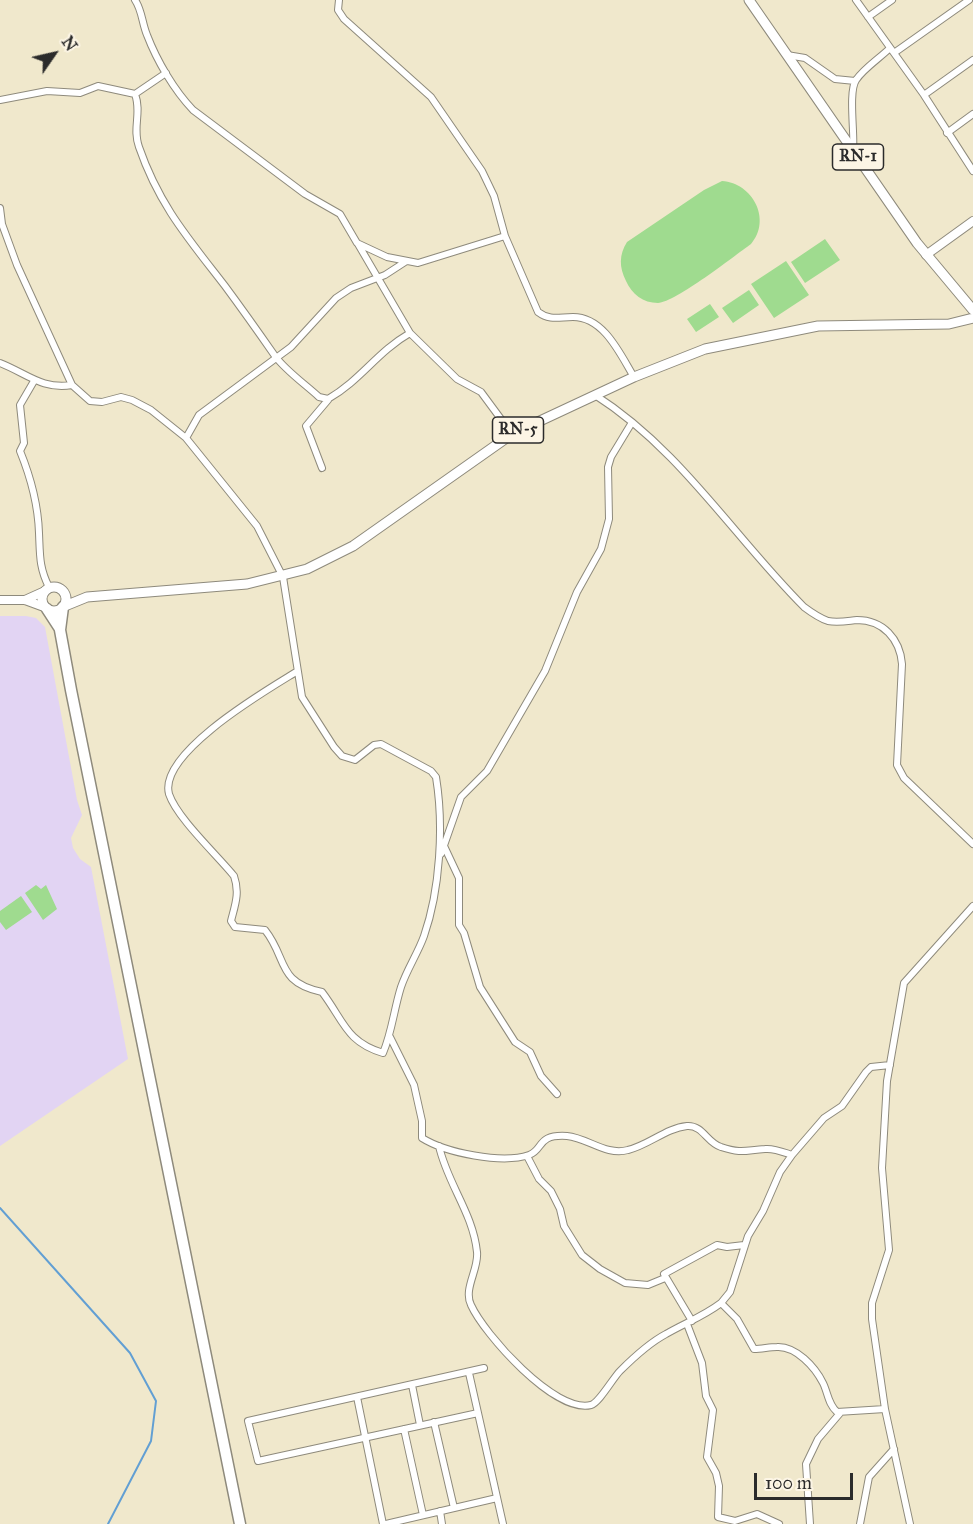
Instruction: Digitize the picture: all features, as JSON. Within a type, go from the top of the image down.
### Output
[{"type":"highway","points":[[64,606],[60,630],[132,998],[240,1524]]},
{"type":"highway","points":[[46,608],[60,630]]},
{"type":"main road","name":"RN-1","points":[[749,0],[926,255],[973,310]]},
{"type":"main road","points":[[926,255],[973,221]]},
{"type":"main road","name":"RN-5","points":[[64,606],[87,597],[238,585],[283,577],[319,564],[353,546],[512,434],[634,377],[705,349],[785,331],[852,324],[949,324],[973,318]]},
{"type":"main road","points":[[46,608],[41,599],[47,589]]},
{"type":"main road","points":[[0,600],[25,600],[54,612],[64,606],[66,597],[61,589],[47,589],[25,600]]},
{"type":"main road","name":"RN-5","points":[[61,589],[87,597]]},
{"type":"street","points":[[135,0],[140,7],[147,36],[181,97],[194,110],[305,194],[339,214],[410,333],[457,379],[481,392],[512,434]]},
{"type":"street","points":[[339,0],[338,10],[344,19],[431,98],[482,171],[494,196],[504,236],[538,312],[546,318],[582,318],[595,323],[614,344],[634,377]]},
{"type":"street","points":[[856,0],[924,95],[972,168]]},
{"type":"street","points":[[868,17],[892,0]]},
{"type":"street","points":[[853,151],[855,132],[852,99],[855,81],[892,51],[968,0],[973,9]]},
{"type":"street","points":[[787,54],[805,58],[835,79],[855,81]]},
{"type":"street","points":[[924,95],[973,60]]},
{"type":"street","points":[[0,100],[47,91],[80,93],[98,86],[135,94],[166,72]]},
{"type":"street","points":[[135,94],[140,108],[135,134],[137,141],[167,209],[180,230],[264,337],[276,358],[319,397],[328,399]]},
{"type":"street","points":[[947,133],[973,114]]},
{"type":"street","points":[[0,208],[2,224],[17,264],[72,385],[90,401],[102,402],[121,397],[151,410],[186,438],[257,526],[283,577],[296,672],[302,696],[309,710],[342,756],[355,760],[374,745],[385,744],[431,771],[437,785],[439,860],[432,905],[423,937],[402,985],[390,1037],[383,1053],[364,1047],[354,1039],[322,992],[301,988],[288,974],[265,930],[235,927],[231,921],[237,901],[238,887],[234,876],[178,810],[169,793],[170,775],[177,762],[242,705],[296,672]]},
{"type":"street","points":[[357,243],[367,249],[405,262],[426,261],[504,236]]},
{"type":"street","points":[[186,438],[199,415],[291,347],[336,298],[351,288],[377,279],[405,262]]},
{"type":"street","points":[[322,468],[306,429],[328,399],[356,381],[378,356],[410,333]]},
{"type":"street","points":[[0,363],[34,381],[49,386],[72,385]]},
{"type":"street","points":[[34,381],[20,405],[24,443],[20,451],[32,479],[39,532],[39,563],[47,589]]},
{"type":"street","points":[[594,395],[679,465],[804,607],[829,621],[857,620],[880,626],[896,640],[901,650],[902,664],[896,756],[899,771],[973,844]]},
{"type":"street","points":[[439,860],[461,797],[487,771],[545,671],[577,592],[601,549],[609,519],[608,467],[611,457],[631,424]]},
{"type":"street","points":[[444,846],[459,878],[459,925],[464,933],[480,987],[515,1042],[530,1052],[541,1076],[557,1094]]},
{"type":"street","points":[[910,1524],[885,1408],[872,1303],[889,1250],[882,1168],[890,1065],[899,999],[904,983],[973,906]]},
{"type":"street","points":[[390,1037],[414,1085],[422,1121],[423,1138],[439,1146],[494,1158],[527,1156],[547,1138],[578,1138],[602,1148],[624,1151],[670,1131],[690,1126],[697,1127],[719,1147],[742,1153],[774,1149],[792,1155]]},
{"type":"street","points":[[439,1146],[449,1179],[466,1208],[477,1251],[469,1303],[481,1325],[523,1371],[546,1391],[582,1405],[596,1403],[618,1372],[650,1344],[721,1303],[730,1292],[744,1245],[764,1211],[775,1181],[792,1155],[824,1118],[842,1106],[871,1067],[890,1065]]},
{"type":"street","points":[[527,1156],[535,1173],[551,1191],[560,1209],[564,1226],[582,1255],[600,1269],[626,1282],[648,1285],[665,1278]]},
{"type":"street","points":[[744,1245],[727,1247],[717,1245],[667,1270],[665,1278],[689,1323],[702,1363],[706,1396],[713,1410],[707,1457],[716,1473],[719,1486],[718,1517],[735,1521],[757,1514],[779,1524]]},
{"type":"street","points":[[721,1303],[737,1319],[754,1349],[779,1347],[793,1350],[804,1359],[823,1383],[833,1408],[841,1412],[885,1408]]},
{"type":"street","points":[[478,1413],[258,1461],[248,1421],[484,1368]]},
{"type":"street","points":[[469,1373],[502,1524]]},
{"type":"street","points":[[412,1385],[420,1425]]},
{"type":"street","points":[[357,1397],[385,1524],[497,1498]]},
{"type":"street","points":[[810,1524],[806,1464],[818,1439],[841,1412]]},
{"type":"street","points":[[434,1422],[454,1508]]},
{"type":"street","points":[[404,1429],[423,1515]]},
{"type":"street","points":[[860,1524],[869,1477],[894,1449]]},
{"type":"street","points":[[440,1511],[442,1524]]},
{"type":"shaded area","points":[[0,616],[36,618],[45,627],[77,800],[82,815],[71,838],[73,848],[80,859],[91,867],[128,1059],[0,1146]]},
{"type":"green space","points":[[722,181],[743,188],[756,204],[760,224],[751,244],[691,287],[666,301],[653,303],[639,297],[628,286],[622,271],[621,256],[627,242],[704,190]]},
{"type":"green space","points":[[825,239],[840,260],[805,283],[791,262]]},
{"type":"green space","points":[[786,261],[809,295],[774,318],[751,284]]},
{"type":"green space","points":[[749,290],[759,305],[733,323],[722,308]]},
{"type":"green space","points":[[710,304],[719,317],[696,332],[687,319]]},
{"type":"green space","points":[[36,885],[41,889],[46,885],[57,909],[43,920],[25,893]]},
{"type":"green space","points":[[21,896],[32,912],[6,930],[0,922],[0,911]]},
{"type":"waterway","points":[[0,1208],[130,1353],[156,1401],[151,1441],[108,1524]]}]
